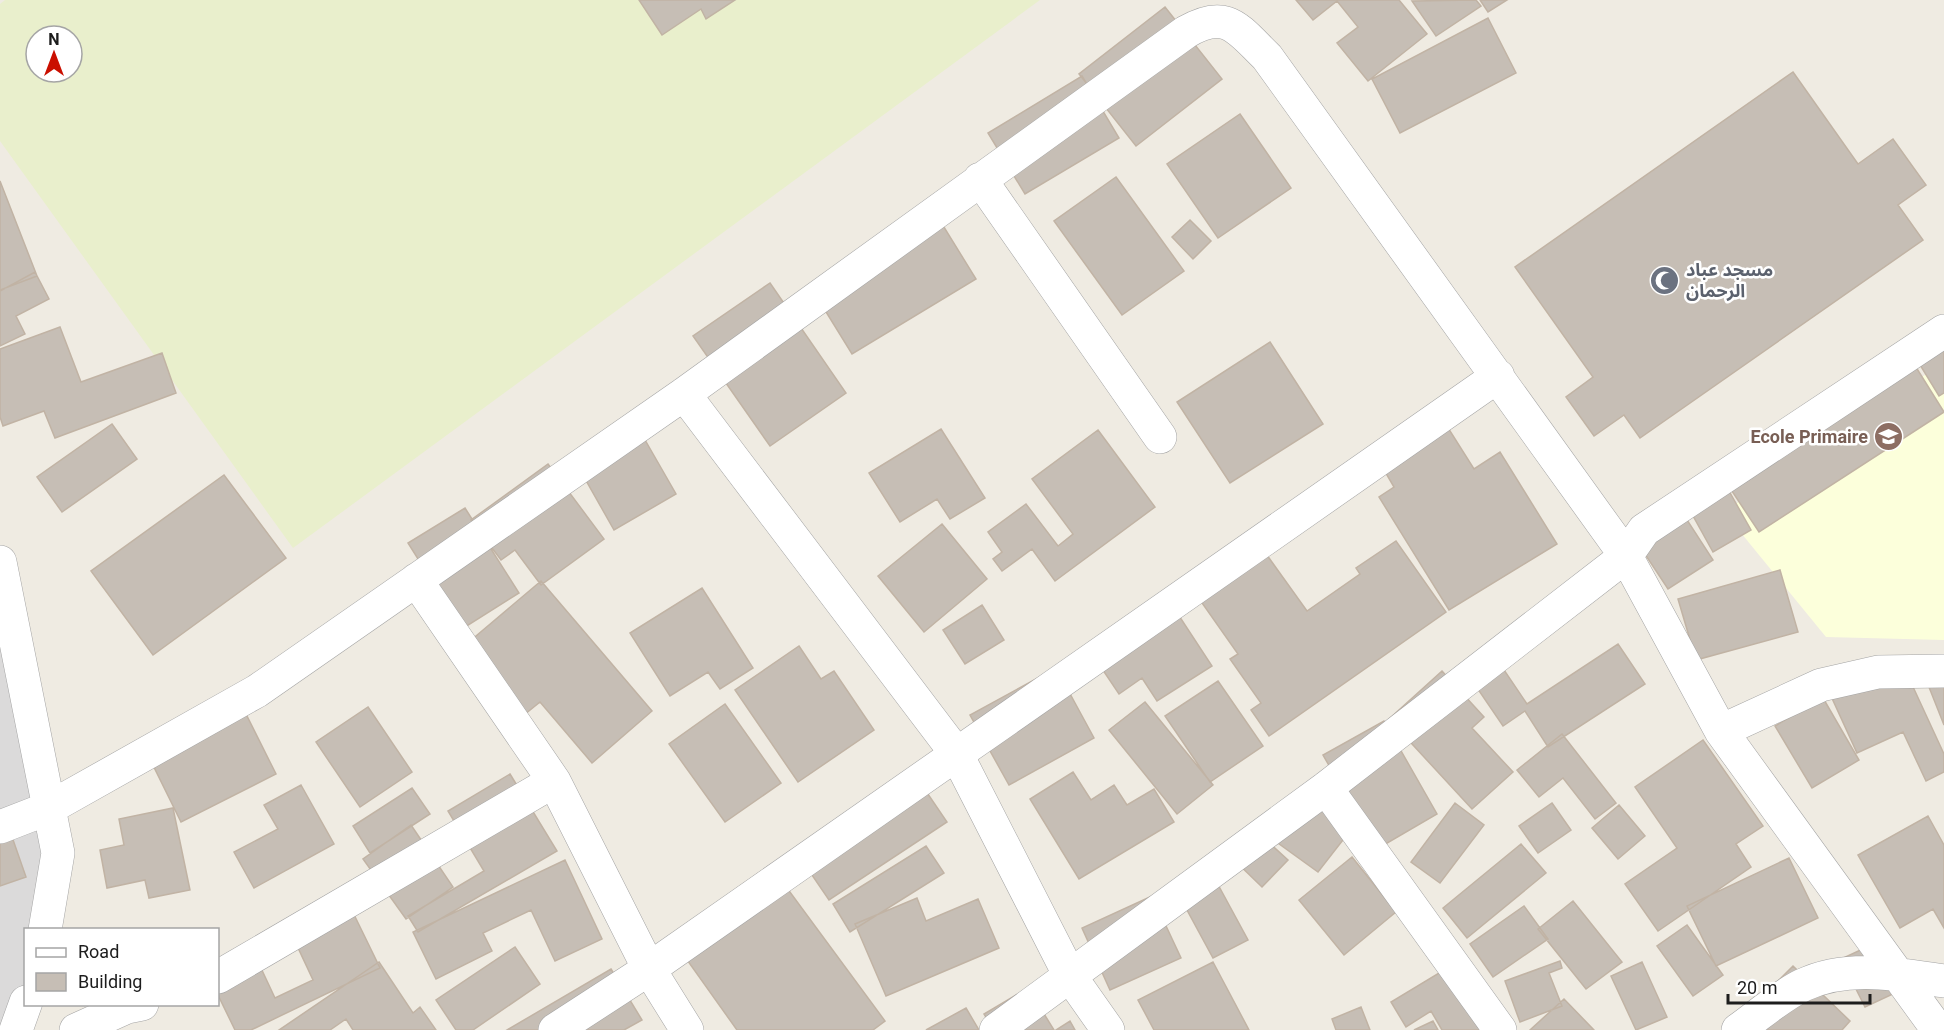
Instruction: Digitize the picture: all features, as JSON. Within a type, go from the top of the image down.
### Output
[{"type":"street","points":[[0,827],[49,808],[257,691],[684,394],[1186,32],[1205,21],[1222,21],[1240,31],[1267,57],[1498,376],[1626,556],[1721,731],[1896,973],[1936,1014]]},
{"type":"street","points":[[980,179],[1160,437]]},
{"type":"street","points":[[996,1030],[1326,788],[1626,556],[1644,530],[1944,331]]},
{"type":"street","points":[[555,1030],[649,969],[1498,376]]},
{"type":"street","points":[[684,394],[956,753],[1070,976],[1108,1030]]},
{"type":"street","points":[[0,561],[58,853],[45,928]]},
{"type":"street","points":[[416,580],[554,781],[649,969],[687,1030]]},
{"type":"street","points":[[1721,731],[1821,685],[1878,672],[1944,670]]},
{"type":"street","points":[[219,976],[554,781]]},
{"type":"street","points":[[1326,788],[1500,1030]]},
{"type":"street","points":[[1738,1030],[1803,985],[1850,972],[1896,973],[1944,981]]},
{"type":"street","points":[[16,1030],[25,1006]]},
{"type":"street","points":[[76,1030],[135,1006]]},
{"type":"shaded area","points":[[5,0],[1040,0],[293,548],[0,141],[0,4]]},
{"type":"shaded area","name":"Ecole Primaire","points":[[1944,362],[1944,640],[1826,637],[1724,512]]},
{"type":"shaded area","points":[[0,562],[58,853],[45,928],[24,928],[24,1005],[16,1030],[0,1030]]},
{"type":"building","points":[[639,0],[735,0],[706,19],[701,9],[662,35]]},
{"type":"building","points":[[1296,0],[1399,0],[1427,34],[1368,81],[1337,43],[1358,27],[1337,1],[1313,20]]},
{"type":"building","points":[[1476,0],[1481,6],[1436,36],[1412,1]]},
{"type":"building","points":[[1480,0],[1507,0],[1488,12]]},
{"type":"building","points":[[1165,7],[1222,79],[1136,146],[1079,74]]},
{"type":"building","points":[[1488,18],[1516,73],[1400,133],[1372,79]]},
{"type":"building","points":[[1793,72],[1858,164],[1893,139],[1926,185],[1898,205],[1923,240],[1640,438],[1624,415],[1594,436],[1566,397],[1593,377],[1515,267]]},
{"type":"building","points":[[1082,76],[1119,138],[1025,194],[988,133]]},
{"type":"building","points":[[1240,114],[1291,188],[1218,238],[1167,164]]},
{"type":"building","points":[[1116,177],[1184,271],[1122,315],[1054,221]]},
{"type":"building","points":[[0,181],[37,276],[0,290]]},
{"type":"building","points":[[934,211],[976,279],[852,354],[810,286]]},
{"type":"building","points":[[1190,220],[1211,241],[1193,259],[1172,237]]},
{"type":"building","points":[[35,272],[49,299],[16,316],[25,334],[0,346],[0,291]]},
{"type":"building","points":[[770,283],[846,393],[770,446],[693,336]]},
{"type":"building","points":[[1944,319],[1944,393],[1939,396],[1906,342]]},
{"type":"building","points":[[60,327],[81,382],[162,353],[176,393],[55,438],[44,411],[3,426],[0,417],[0,349]]},
{"type":"building","points":[[1270,342],[1323,424],[1230,483],[1177,402]]},
{"type":"building","points":[[1909,356],[1944,412],[1759,532],[1722,476]]},
{"type":"building","points":[[1438,412],[1474,469],[1500,452],[1557,544],[1449,610],[1379,497],[1394,487],[1373,451]]},
{"type":"building","points":[[633,419],[676,494],[614,530],[571,454]]},
{"type":"building","points":[[112,424],[137,459],[62,512],[37,477]]},
{"type":"building","points":[[941,429],[985,498],[950,519],[937,499],[900,522],[869,473]]},
{"type":"building","points":[[1098,430],[1155,507],[1055,581],[1032,549],[1002,571],[993,559],[1002,552],[988,532],[1026,504],[1058,546],[1073,534],[1032,479]]},
{"type":"building","points":[[548,464],[604,539],[541,585],[515,550],[501,560],[471,520]]},
{"type":"building","points":[[224,475],[286,558],[153,655],[91,571]]},
{"type":"building","points":[[1720,475],[1751,530],[1713,552],[1682,496]]},
{"type":"building","points":[[1678,506],[1713,560],[1668,589],[1633,536]]},
{"type":"building","points":[[465,508],[519,593],[462,629],[408,543]]},
{"type":"building","points":[[942,524],[987,579],[924,632],[878,576]]},
{"type":"building","points":[[1254,537],[1307,611],[1360,574],[1356,568],[1396,541],[1446,612],[1269,736],[1251,710],[1261,703],[1230,659],[1238,654],[1188,583]]},
{"type":"building","points":[[1780,570],[1798,632],[1696,660],[1678,599]]},
{"type":"building","points":[[541,581],[652,711],[592,763],[540,702],[524,715],[470,641]]},
{"type":"building","points":[[702,588],[753,668],[720,689],[708,672],[670,696],[630,633]]},
{"type":"building","points":[[1166,596],[1212,666],[1157,701],[1142,678],[1119,694],[1088,648]]},
{"type":"building","points":[[982,605],[1004,640],[965,664],[943,630]]},
{"type":"building","points":[[1618,644],[1645,684],[1548,747],[1525,711],[1503,726],[1471,679],[1498,661],[1527,704]]},
{"type":"building","points":[[799,646],[821,679],[834,671],[874,730],[798,782],[735,690]]},
{"type":"building","points":[[1944,657],[1944,725],[1921,667]]},
{"type":"building","points":[[1902,663],[1944,754],[1944,772],[1926,781],[1903,732],[1857,753],[1831,696]]},
{"type":"building","points":[[1056,668],[1094,738],[1009,785],[970,715]]},
{"type":"building","points":[[1442,671],[1484,717],[1472,728],[1513,772],[1472,809],[1389,719]]},
{"type":"building","points":[[1218,681],[1263,746],[1210,782],[1165,716]]},
{"type":"building","points":[[238,698],[276,774],[181,822],[143,745]]},
{"type":"building","points":[[1823,698],[1859,760],[1812,788],[1775,726]]},
{"type":"building","points":[[1145,702],[1213,785],[1177,814],[1109,730]]},
{"type":"building","points":[[725,704],[781,783],[725,822],[669,744]]},
{"type":"building","points":[[368,707],[412,772],[360,807],[316,742]]},
{"type":"building","points":[[1384,721],[1437,814],[1377,849],[1323,755]]},
{"type":"building","points":[[1562,734],[1616,803],[1595,819],[1563,778],[1539,797],[1517,770]]},
{"type":"building","points":[[1703,740],[1763,826],[1736,844],[1751,867],[1658,931],[1625,884],[1677,848],[1635,787]]},
{"type":"building","points":[[1073,772],[1091,800],[1114,785],[1127,805],[1154,789],[1174,822],[1079,879],[1030,799]]},
{"type":"building","points":[[510,774],[557,851],[418,932],[408,916],[484,871],[448,811]]},
{"type":"building","points":[[917,778],[947,822],[829,900],[799,856]]},
{"type":"building","points":[[301,785],[334,844],[254,888],[234,852],[278,829],[264,805]]},
{"type":"building","points":[[412,788],[430,814],[370,853],[353,826]]},
{"type":"building","points":[[1297,790],[1350,831],[1318,872],[1264,833]]},
{"type":"building","points":[[1455,803],[1484,825],[1440,883],[1411,862]]},
{"type":"building","points":[[1552,803],[1571,830],[1538,853],[1519,826]]},
{"type":"building","points":[[1619,805],[1645,836],[1618,859],[1592,828]]},
{"type":"building","points":[[173,808],[190,890],[149,898],[145,880],[107,888],[100,850],[124,845],[119,819]]},
{"type":"building","points":[[0,811],[3,811],[26,877],[0,886]]},
{"type":"building","points":[[1928,816],[1944,845],[1944,928],[1933,909],[1900,928],[1858,855]]},
{"type":"building","points":[[411,825],[453,887],[406,919],[363,859]]},
{"type":"building","points":[[1255,830],[1288,860],[1262,887],[1231,857]]},
{"type":"building","points":[[1521,844],[1546,873],[1467,938],[1443,908]]},
{"type":"building","points":[[926,846],[944,873],[850,932],[833,904]]},
{"type":"building","points":[[1352,857],[1396,912],[1344,955],[1299,900]]},
{"type":"building","points":[[1789,858],[1818,918],[1716,966],[1687,906]]},
{"type":"building","points":[[565,860],[602,939],[555,961],[531,910],[483,933],[492,951],[436,979],[413,932]]},
{"type":"building","points":[[770,865],[885,1021],[873,1030],[737,1030],[670,936]]},
{"type":"building","points":[[1209,868],[1248,940],[1213,958],[1174,886]]},
{"type":"building","points":[[343,892],[380,968],[251,1030],[235,1030],[219,997],[219,966],[252,949],[275,998],[313,980],[285,920]]},
{"type":"building","points":[[1152,896],[1181,958],[1110,990],[1082,928]]},
{"type":"building","points":[[917,898],[926,921],[978,899],[999,948],[886,996],[855,924]]},
{"type":"building","points":[[1573,901],[1622,962],[1586,989],[1538,929]]},
{"type":"building","points":[[1524,906],[1548,939],[1493,977],[1470,944]]},
{"type":"building","points":[[1687,925],[1723,975],[1693,996],[1657,946]]},
{"type":"building","points":[[1869,946],[1893,994],[1865,1007],[1841,959]]},
{"type":"building","points":[[515,947],[540,984],[473,1030],[456,1030],[436,1000]]},
{"type":"building","points":[[1560,961],[1562,968],[1549,973],[1562,1006],[1520,1022],[1505,981]]},
{"type":"building","points":[[379,962],[413,1013],[420,1007],[436,1030],[353,1030],[346,1019],[330,1030],[279,1030]]},
{"type":"building","points":[[1213,962],[1249,1030],[1154,1030],[1138,1000]]},
{"type":"building","points":[[1642,962],[1667,1017],[1636,1030],[1611,976]]},
{"type":"building","points":[[1793,966],[1850,1021],[1842,1030],[1761,1030],[1745,1014]]},
{"type":"building","points":[[611,969],[642,1020],[624,1030],[507,1030]]},
{"type":"building","points":[[1444,970],[1480,1030],[1442,1030],[1431,1011],[1406,1027],[1391,1002]]},
{"type":"building","points":[[1028,988],[1054,1030],[994,1030],[984,1014]]},
{"type":"building","points":[[1564,999],[1594,1030],[1530,1030]]},
{"type":"building","points":[[1361,1007],[1370,1030],[1336,1030],[1332,1019]]},
{"type":"building","points":[[966,1008],[979,1030],[926,1030]]},
{"type":"building","points":[[1070,1021],[1075,1030],[1056,1030]]},
{"type":"building","points":[[1433,1021],[1438,1030],[1414,1030]]},
{"type":"place","name":"مسجد عباد الرحمان","points":[[1665,280]]},
{"type":"place","name":"Ecole Primaire","points":[[1889,437]]}]
